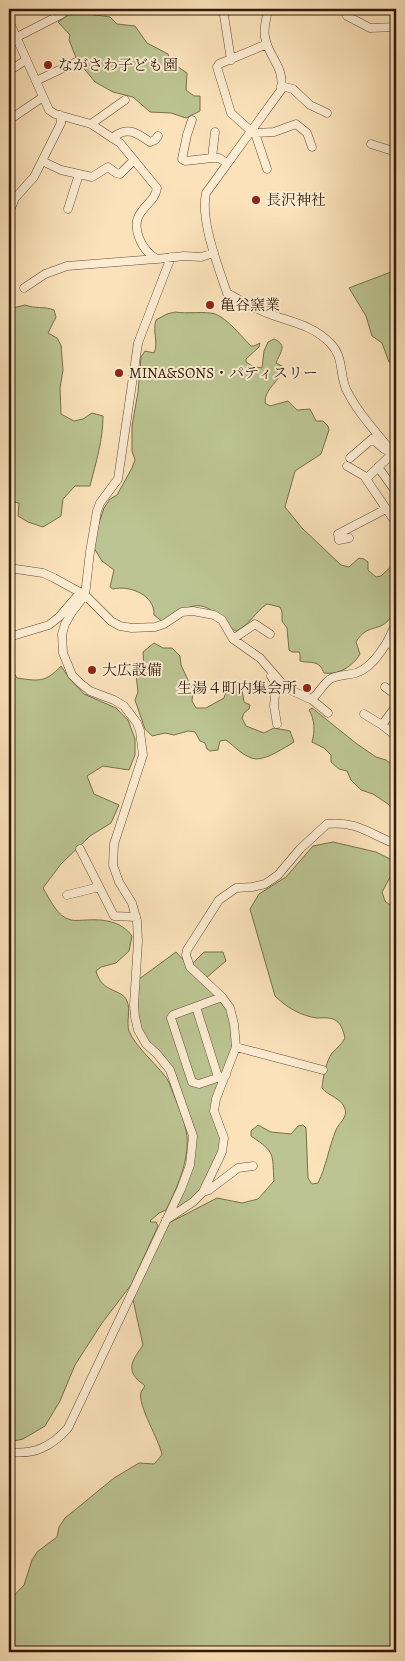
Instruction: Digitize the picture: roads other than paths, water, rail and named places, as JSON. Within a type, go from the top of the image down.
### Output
[{"type":"street","points":[[9,44],[19,36],[60,16],[68,9]]},
{"type":"street","points":[[223,9],[231,60]]},
{"type":"street","points":[[268,9],[264,31],[267,44],[281,72],[282,86],[277,97],[253,131],[206,193],[204,202],[214,253],[227,293],[270,314],[302,324],[329,341],[338,353],[345,387],[362,415],[395,455]]},
{"type":"street","points":[[347,16],[370,28],[396,27]]},
{"type":"street","points":[[9,22],[49,110],[91,124],[124,146],[157,188],[153,200],[141,211],[137,221],[140,240],[146,251],[157,259]]},
{"type":"street","points":[[267,44],[219,64],[217,68],[231,113],[253,131],[267,169]]},
{"type":"street","points":[[9,71],[26,60]]},
{"type":"street","points":[[36,81],[76,62]]},
{"type":"street","points":[[282,86],[293,89],[310,105],[327,113]]},
{"type":"street","points":[[9,120],[43,97]]},
{"type":"street","points":[[91,124],[125,100]]},
{"type":"street","points":[[9,213],[15,198],[34,177],[61,123],[60,115]]},
{"type":"street","points":[[192,120],[182,159],[185,161],[218,158],[227,163]]},
{"type":"street","points":[[253,131],[274,132],[296,124],[307,133],[312,147]]},
{"type":"street","points":[[112,138],[126,128],[134,127],[141,130]]},
{"type":"street","points":[[119,132],[137,133],[151,142],[158,136]]},
{"type":"street","points":[[212,158],[215,132]]},
{"type":"street","points":[[371,144],[396,152]]},
{"type":"street","points":[[42,161],[61,170],[94,176],[108,166],[120,174],[134,160]]},
{"type":"street","points":[[68,209],[79,174]]},
{"type":"street","points":[[24,288],[46,274],[67,266],[184,256],[201,257],[214,253]]},
{"type":"street","points":[[9,1452],[21,1453],[39,1450],[59,1438],[68,1428],[181,1189],[190,1166],[193,1136],[170,1070],[146,1044],[138,1030],[134,1005],[138,941],[136,917],[132,903],[115,873],[114,844],[143,755],[137,723],[130,712],[114,700],[90,691],[80,683],[72,674],[66,662],[62,643],[64,629],[72,612],[85,595],[97,511],[100,503],[118,479],[138,343],[171,257]]},
{"type":"street","points":[[395,455],[372,439],[349,462],[366,477],[366,481],[396,523]]},
{"type":"street","points":[[366,477],[378,466],[395,455]]},
{"type":"street","points":[[378,466],[396,492]]},
{"type":"street","points":[[348,538],[339,540],[337,536],[351,526],[386,509]]},
{"type":"street","points":[[9,568],[43,573],[85,595],[111,622],[120,626],[132,628],[155,627],[164,624],[182,612],[193,611],[214,615],[222,620],[233,639],[255,654],[268,666],[286,688],[311,699],[328,713]]},
{"type":"street","points":[[9,637],[49,625],[78,596],[85,595]]},
{"type":"street","points":[[233,639],[257,621],[270,634]]},
{"type":"street","points":[[311,699],[332,678],[355,673],[369,665],[388,641],[396,622]]},
{"type":"street","points":[[388,641],[396,650]]},
{"type":"street","points":[[255,654],[260,664],[276,684],[274,711],[277,724]]},
{"type":"street","points":[[385,687],[396,695]]},
{"type":"street","points":[[382,725],[396,706]]},
{"type":"street","points":[[364,714],[396,736]]},
{"type":"street","points":[[166,1220],[193,1202],[203,1192],[222,1152],[224,1138],[214,1111],[222,1076],[236,1047],[234,1024],[230,1008],[222,997],[190,967],[186,955],[192,942],[219,900],[236,888],[258,886],[271,880],[327,824],[358,826],[396,844]]},
{"type":"street","points":[[80,849],[114,916],[136,917]]},
{"type":"street","points":[[67,895],[100,886]]},
{"type":"street","points":[[222,997],[171,1016],[190,1079],[194,1083],[199,1084],[222,1076]]},
{"type":"street","points":[[196,1007],[222,1076]]},
{"type":"street","points":[[236,1047],[323,1070]]},
{"type":"street","points":[[203,1192],[210,1190],[238,1168],[254,1166]]},
{"type":"place","name":"ながさわ子ども園","points":[[48,65]]},
{"type":"place","name":"長沢神社","points":[[256,200]]},
{"type":"place","name":"亀谷窯業","points":[[210,305]]},
{"type":"place","name":"MINA&SONS・パティスリー","points":[[119,373]]},
{"type":"place","name":"大広設備","points":[[92,670]]},
{"type":"place","name":"生湯４町内集会所","points":[[307,688]]}]
